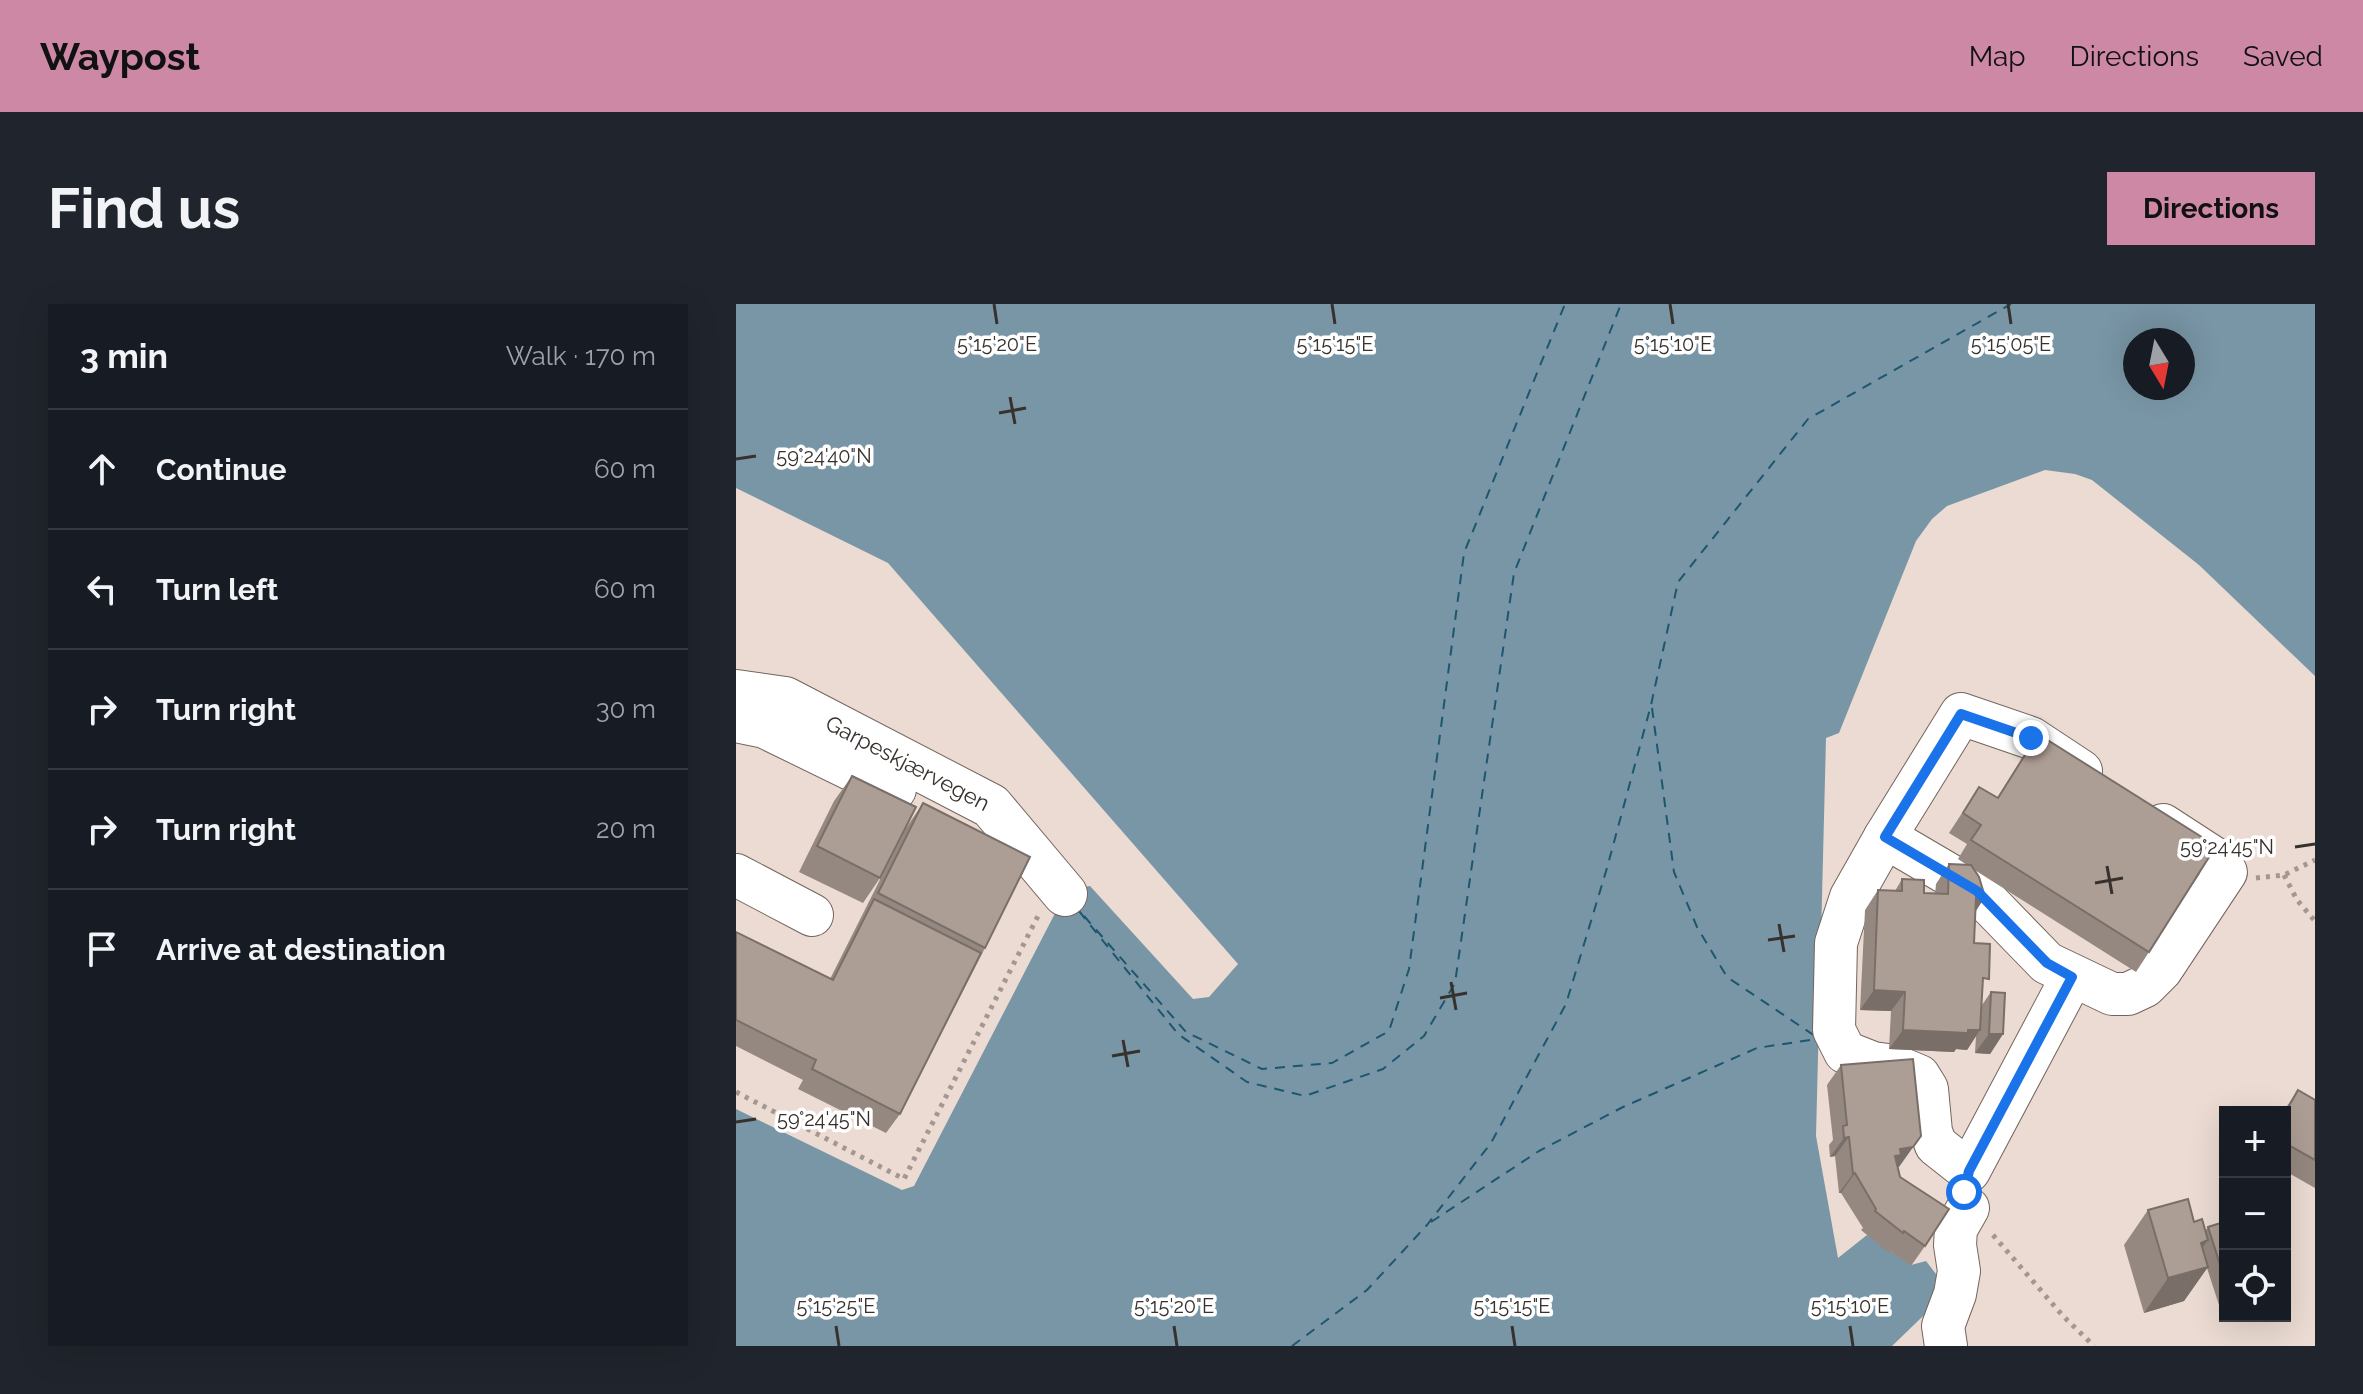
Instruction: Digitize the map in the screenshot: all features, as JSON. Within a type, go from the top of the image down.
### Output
[{"type":"main road","name":"Garpeskjærvegen","points":[[743,716],[974,828],[1058,887]]},
{"type":"lane","points":[[1885,837],[1977,891],[2047,963],[2112,994],[2128,994],[2145,986],[2161,970],[2226,872],[2220,862],[2031,738],[1961,714],[1885,837],[1851,897],[1836,943],[1834,1030],[1845,1052],[1919,1076],[1927,1089],[1931,1132],[1936,1145],[1969,1171],[2072,977]]},
{"type":"lane","points":[[736,875],[812,915]]},
{"type":"lane","points":[[1946,1346],[1943,1326],[1955,1294],[1959,1271],[1956,1229],[1968,1208]]},
{"type":"path","points":[[2226,872],[2262,879],[2284,875],[2315,860]]},
{"type":"path","points":[[2284,875],[2297,900],[2315,921]]},
{"type":"path","points":[[736,1092],[904,1179],[1039,917],[1037,903],[1058,887]]},
{"type":"path","points":[[1968,1208],[2063,1316],[2094,1346]]},
{"type":"water","points":[[736,304],[2315,304],[2315,676],[2199,565],[2092,480],[2045,470],[1947,506],[1932,519],[1916,541],[1839,733],[1826,738],[1816,1136],[1838,1258],[1867,1235],[1911,1265],[1926,1261],[1949,1291],[1892,1346],[736,1346],[736,1109],[902,1190],[914,1186],[1065,894],[1090,886],[1193,999],[1209,997],[1238,964],[888,563],[736,488]]},
{"type":"building","points":[[2038,734],[2216,846],[2149,952],[1971,840],[1981,825],[1963,813],[1979,787],[1998,798]]},
{"type":"building","points":[[852,776],[916,807],[880,878],[817,846]]},
{"type":"building","points":[[923,803],[1030,857],[985,948],[878,893]]},
{"type":"building","points":[[1949,864],[1971,865],[1979,877],[1985,897],[1976,897],[1974,943],[1990,944],[1989,979],[1983,978],[1980,1030],[1968,1030],[1968,1033],[1903,1030],[1905,992],[1874,990],[1878,890],[1902,891],[1902,879],[1924,880],[1924,893],[1948,894]]},
{"type":"building","points":[[874,899],[981,953],[900,1114],[812,1069],[816,1060],[736,1020],[736,932],[833,980]]},
{"type":"building","points":[[1991,992],[2005,993],[2003,1034],[1989,1034]]},
{"type":"building","points":[[1913,1059],[1921,1136],[1913,1147],[1900,1149],[1901,1155],[1895,1156],[1900,1177],[1949,1209],[1925,1246],[1875,1211],[1853,1174],[1849,1137],[1844,1138],[1843,1126],[1847,1125],[1841,1065]]},
{"type":"building","points":[[2298,1090],[2315,1100],[2315,1160],[2291,1146],[2289,1106]]},
{"type":"building","points":[[2188,1199],[2194,1222],[2202,1219],[2208,1240],[2201,1243],[2208,1267],[2168,1278],[2148,1210]]},
{"type":"building","points":[[2219,1224],[2219,1261],[2208,1227]]},
{"type":"ferry route","points":[[1084,916],[1186,1032],[1262,1069],[1332,1063],[1389,1031],[1409,969],[1464,553],[1565,304]]},
{"type":"ferry route","points":[[1079,911],[1178,1034],[1247,1082],[1305,1096],[1383,1069],[1424,1036],[1455,983],[1514,573],[1621,304]]},
{"type":"ferry route","points":[[1292,1346],[1367,1290],[1427,1225],[1491,1143],[1566,1004],[1651,705],[1678,582],[1808,419],[2011,304]]},
{"type":"ferry route","points":[[1652,708],[1674,872],[1697,927],[1727,977],[1815,1036]]},
{"type":"ferry route","points":[[1431,1222],[1539,1151],[1623,1107],[1757,1048],[1816,1039]]},
{"type":"route","points":[[1964,1192],[1969,1171],[2072,977],[2047,963],[1977,891],[1885,837],[1961,714],[2031,738]]}]
